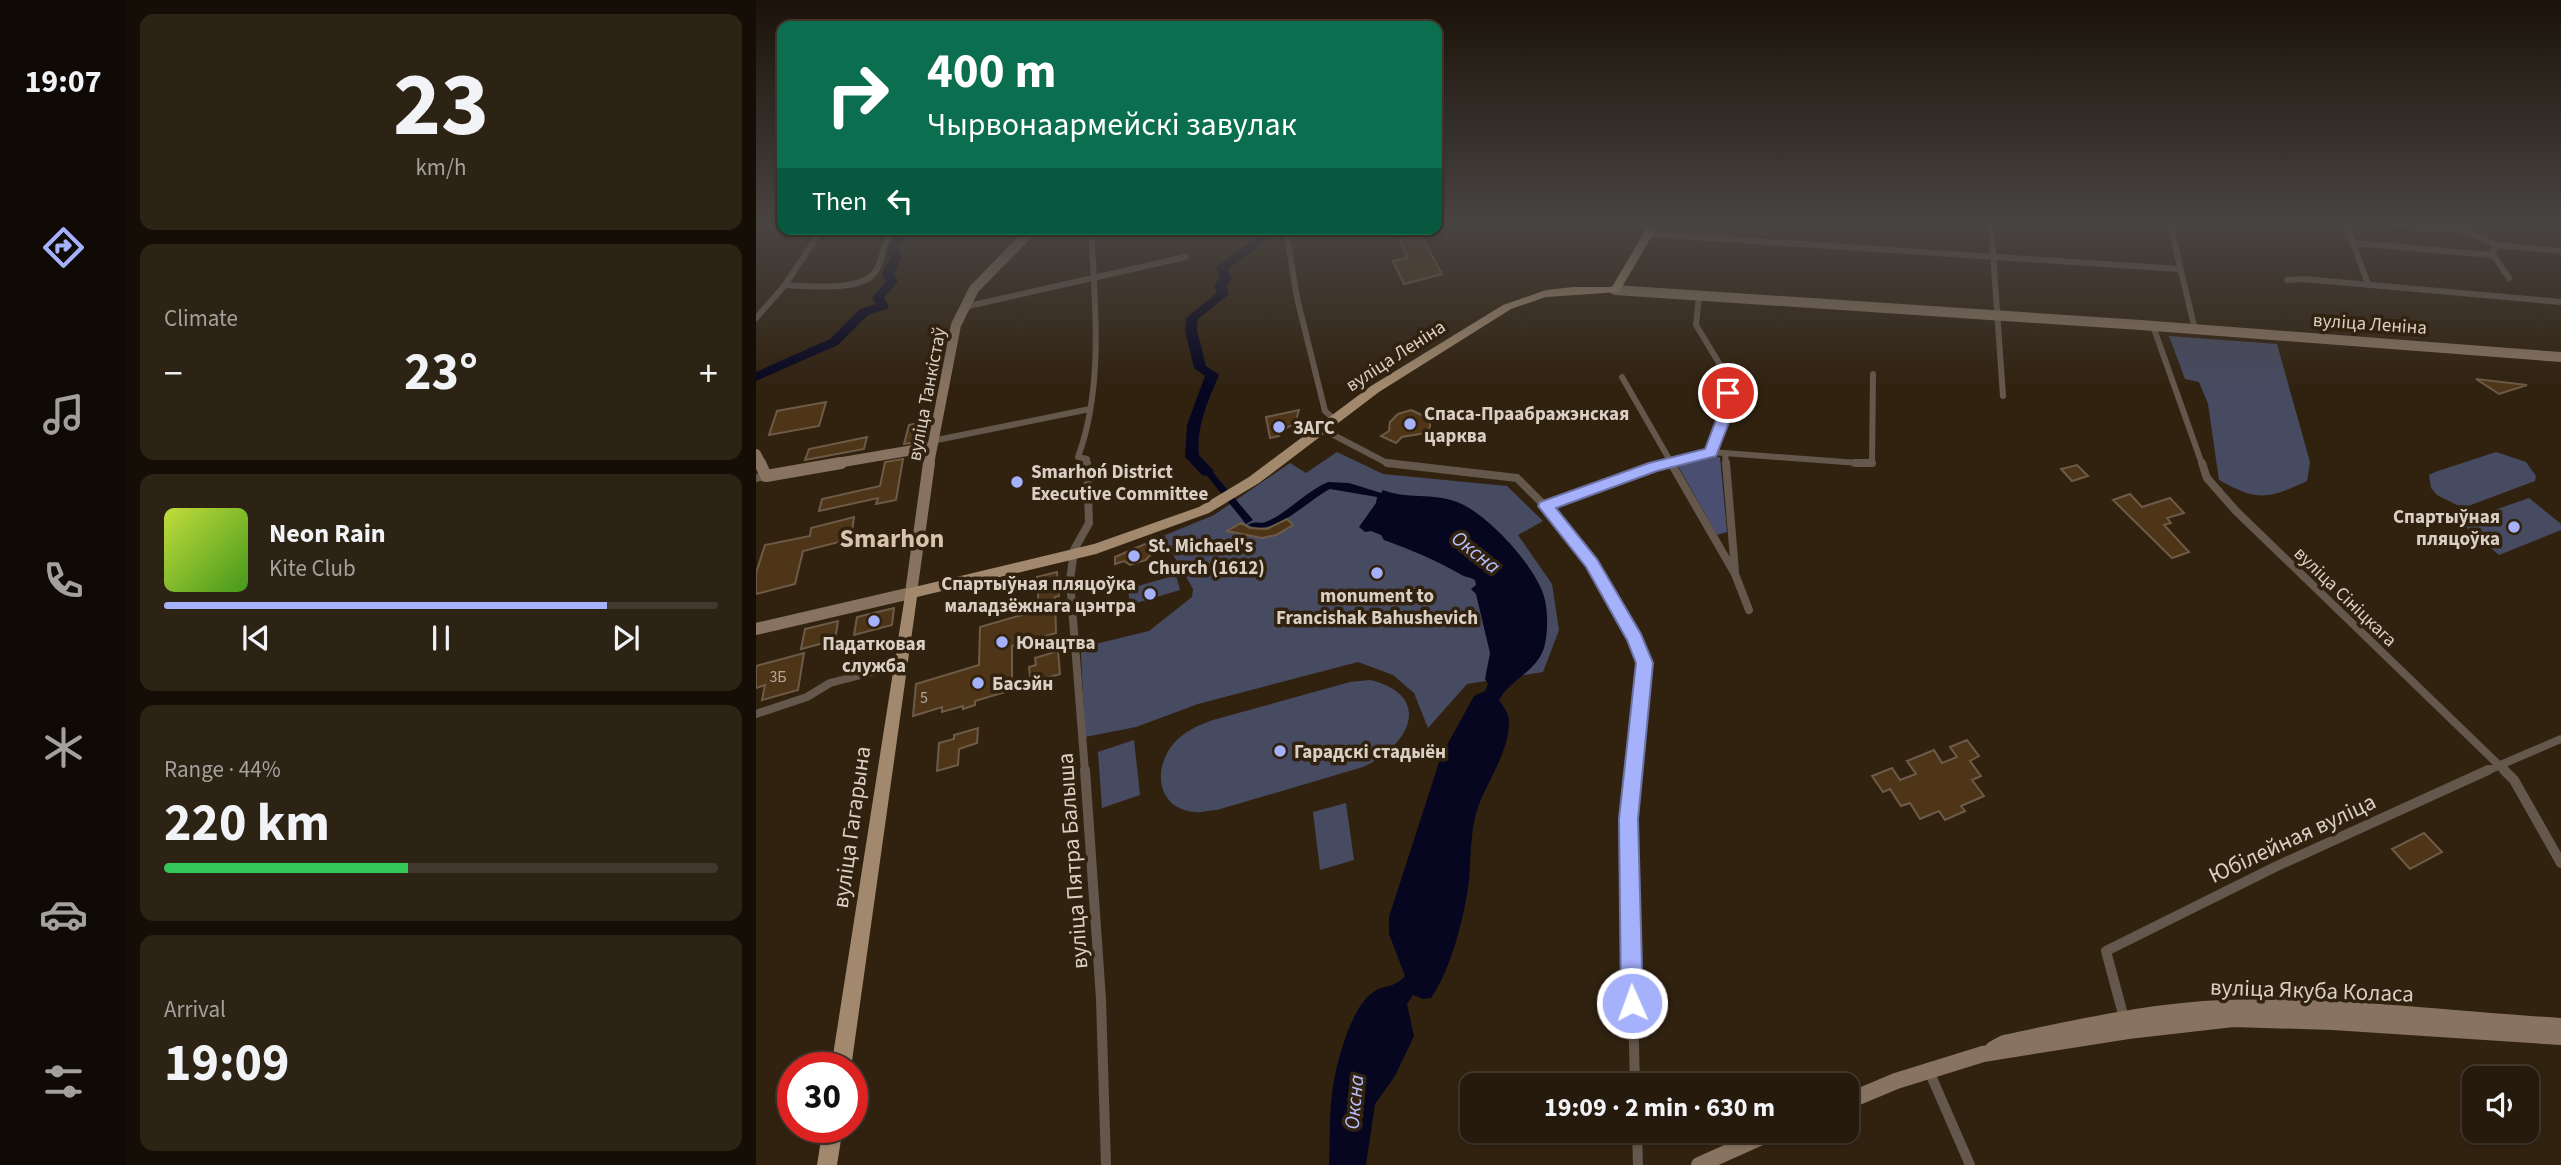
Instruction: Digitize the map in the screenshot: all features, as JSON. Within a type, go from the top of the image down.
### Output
[{"type":"main road","name":"вуліца Танкістаў","points":[[911,593],[931,444],[956,325],[964,307],[983,278]]},
{"type":"main road","points":[[1615,290],[1622,278]]},
{"type":"main road","name":"вуліца Леніна","points":[[911,593],[1071,556],[1158,528],[1218,502],[1242,488],[1375,389],[1516,302],[1553,291],[1615,290],[1997,315],[2561,357]]},
{"type":"main road","points":[[756,454],[761,477],[931,444]]},
{"type":"main road","points":[[756,629],[911,593]]},
{"type":"main road","name":"вуліца Гагарына","points":[[844,1052],[911,593]]},
{"type":"main road","name":"вуліца Якуба Коласа","points":[[1983,1054],[2004,1043],[2124,1018],[2242,1009],[2332,1011],[2561,1026]]},
{"type":"main road","name":"вуліца Якуба Коласа","points":[[1859,1097],[1929,1070],[1983,1054],[2128,1031],[2233,1019],[2346,1023],[2561,1037]]},
{"type":"main road","points":[[827,1165],[830,1143]]},
{"type":"main road","points":[[1699,1165],[1748,1143]]},
{"type":"street","points":[[756,318],[789,278]]},
{"type":"street","points":[[785,285],[852,285],[870,278]]},
{"type":"street","points":[[964,307],[1088,278]]},
{"type":"street","points":[[1071,556],[1078,534],[1089,523],[1087,459],[1078,457],[1084,447],[1090,409],[1094,278]]},
{"type":"street","points":[[1294,278],[1325,411],[1334,419]]},
{"type":"street","points":[[1994,278],[2003,396]]},
{"type":"street","points":[[2182,278],[2195,330]]},
{"type":"street","points":[[2366,278],[2368,285]]},
{"type":"street","points":[[2287,280],[2304,279],[2561,302]]},
{"type":"street","points":[[1699,296],[1696,325],[1715,353],[1728,393],[1728,407],[1711,452]]},
{"type":"street","name":"вуліца Сініцкага","points":[[2153,326],[2207,478],[2235,509],[2514,780],[2561,863]]},
{"type":"street","points":[[1545,506],[1671,462],[1711,452],[1872,464],[1873,374]]},
{"type":"street","points":[[1622,377],[1735,574],[1749,610]]},
{"type":"street","points":[[931,444],[1090,409]]},
{"type":"street","points":[[1322,429],[1387,463],[1517,478],[1545,506],[1591,563],[1635,639],[1644,663],[1628,819],[1635,1073]]},
{"type":"street","points":[[1725,453],[1735,574]]},
{"type":"street","name":"вуліца Пятра Балыша","points":[[1071,556],[1070,595],[1076,645],[1101,999],[1106,1165]]},
{"type":"street","points":[[756,714],[797,701],[830,683],[900,665]]},
{"type":"street","name":"Юбілейная вуліца","points":[[2124,1018],[2106,951],[2194,906],[2498,765],[2561,739]]},
{"type":"street","points":[[1929,1070],[1970,1165]]},
{"type":"street","points":[[1637,1143],[1638,1165]]},
{"type":"shaded area","points":[[2169,336],[2277,344],[2310,462],[2307,481],[2282,492],[2263,496],[2244,492],[2219,480],[2208,404],[2199,382],[2185,379]]},
{"type":"shaded area","points":[[1337,452],[1383,474],[1507,486],[1543,521],[1518,535],[1552,584],[1559,630],[1543,672],[1467,684],[1428,728],[1414,693],[1393,675],[1358,662],[1198,704],[1136,727],[1085,737],[1081,653],[1083,647],[1149,631],[1192,597],[1193,589],[1160,532],[1163,536],[1214,515],[1290,463],[1306,473]]},
{"type":"shaded area","points":[[2496,452],[2526,462],[2536,476],[2535,481],[2468,506],[2457,505],[2437,495],[2431,488],[2429,475]]},
{"type":"shaded area","points":[[1706,457],[1720,457],[1727,532],[1717,535],[1677,464]]},
{"type":"shaded area","name":"Спартыўная пляцоўка","points":[[2529,498],[2561,524],[2561,530],[2499,555],[2460,522]]},
{"type":"shaded area","points":[[1176,575],[1180,590],[1130,605],[1128,589]]},
{"type":"shaded area","name":"Гарадскі стадыён","points":[[1370,680],[1390,687],[1403,697],[1408,709],[1408,722],[1393,747],[1363,767],[1217,810],[1198,812],[1182,809],[1165,795],[1161,774],[1163,763],[1175,742],[1192,729],[1213,720],[1350,682]]},
{"type":"shaded area","points":[[1134,740],[1140,795],[1102,808],[1098,752]]},
{"type":"shaded area","points":[[1346,803],[1354,860],[1320,870],[1313,812]]},
{"type":"water","points":[[1192,457],[1201,458],[1253,520],[1246,524]]},
{"type":"water","points":[[1328,482],[1349,483],[1381,493],[1383,490],[1448,499],[1469,508],[1510,543],[1533,573],[1545,600],[1547,618],[1544,648],[1540,656],[1499,700],[1509,717],[1508,735],[1477,810],[1467,894],[1456,942],[1445,973],[1431,998],[1423,999],[1413,995],[1407,1004],[1414,1036],[1395,1076],[1375,1104],[1366,1165],[1329,1165],[1331,1103],[1336,1069],[1350,1025],[1364,1001],[1376,990],[1396,983],[1405,976],[1389,934],[1389,917],[1441,756],[1474,696],[1485,691],[1488,684],[1485,679],[1490,653],[1476,594],[1471,589],[1476,585],[1475,580],[1359,527],[1376,503],[1377,497],[1330,489],[1279,523],[1258,528],[1248,525],[1276,517]]},
{"type":"building","points":[[1401,278],[1425,278],[1404,284]]},
{"type":"building","points":[[2476,379],[2527,385],[2499,394]]},
{"type":"building","points":[[826,402],[819,426],[769,435],[777,411]]},
{"type":"building","name":"ЗАГС","points":[[1299,410],[1295,423],[1278,433],[1279,436],[1270,438],[1266,417]]},
{"type":"building","name":"Спаса-Праабражэнская царква","points":[[1411,410],[1430,419],[1430,427],[1425,433],[1402,437],[1396,443],[1381,436],[1389,431],[1390,422],[1398,414]]},
{"type":"building","points":[[927,421],[923,441],[904,444],[909,425]]},
{"type":"building","points":[[867,437],[864,449],[805,460],[809,449]]},
{"type":"building","points":[[903,459],[896,500],[876,504],[878,498],[819,511],[822,499],[880,486],[885,462]]},
{"type":"building","points":[[2077,465],[2088,476],[2072,481],[2061,469]]},
{"type":"building","points":[[2130,494],[2142,507],[2170,498],[2184,513],[2167,518],[2171,523],[2164,525],[2189,552],[2172,558],[2113,500]]},
{"type":"building","points":[[854,517],[851,539],[803,551],[795,584],[756,594],[756,573],[765,545],[810,536],[811,528]]},
{"type":"building","points":[[1287,519],[1293,525],[1276,535],[1262,538],[1227,531],[1241,523],[1250,528],[1267,529]]},
{"type":"building","name":"St. Michael's Church (1612)","points":[[1145,544],[1151,547],[1152,553],[1146,560],[1130,565],[1124,561],[1115,564],[1115,557]]},
{"type":"building","points":[[1057,572],[1059,596],[1055,597],[1056,633],[1012,646],[1012,690],[975,701],[975,705],[963,709],[963,706],[942,712],[942,707],[913,716],[916,684],[979,665],[980,627],[1039,610],[1037,577]]},
{"type":"building","name":"Падатковая служба","points":[[894,608],[892,625],[854,635],[857,617]]},
{"type":"building","points":[[838,621],[835,640],[801,649],[805,629]]},
{"type":"building","points":[[1058,651],[1060,674],[1036,681],[1035,674],[1030,676],[1029,667],[1036,665],[1035,658]]},
{"type":"building","points":[[804,653],[798,690],[762,700],[765,685],[756,688],[756,666]]},
{"type":"building","points":[[978,728],[977,743],[959,749],[958,765],[937,771],[939,743]]},
{"type":"building","points":[[1967,740],[1979,756],[1970,761],[1981,776],[1972,780],[1984,796],[1961,806],[1965,811],[1945,820],[1939,811],[1920,819],[1910,803],[1901,806],[1890,789],[1883,792],[1872,776],[1892,768],[1900,780],[1916,774],[1907,761],[1934,750],[1942,763],[1957,757],[1950,747]]},
{"type":"building","points":[[2424,833],[2442,852],[2410,869],[2392,849]]},
{"type":"waterway","points":[[756,377],[834,342],[864,312],[883,306],[878,298],[892,281],[890,278]]},
{"type":"waterway","name":"Оксна","points":[[1207,471],[1192,457],[1191,446],[1196,415],[1212,375],[1200,368],[1191,330],[1192,318],[1223,294],[1220,285],[1226,278]]},
{"type":"place","name":"Спаса-Праабражэнская царква","points":[[1410,424]]},
{"type":"place","name":"ЗАГС","points":[[1279,427]]},
{"type":"place","name":"Smarhoń District Executive Committee","points":[[1017,482]]},
{"type":"place","name":"Спартыўная пляцоўка","points":[[2514,527]]},
{"type":"place","name":"St. Michael's Church (1612)","points":[[1134,556]]},
{"type":"place","name":"monument to Francishak Bahushevich","points":[[1377,573]]},
{"type":"place","name":"Спартыўная пляцоўка маладзёжнага цэнтра","points":[[1150,594]]},
{"type":"place","name":"Падатковая служба","points":[[874,621]]},
{"type":"place","name":"Юнацтва","points":[[1002,642]]},
{"type":"place","name":"Басэйн","points":[[978,683]]},
{"type":"place","name":"Гарадскі стадыён","points":[[1280,751]]},
{"type":"district","name":"Smarhon","points":[[892,538]]},
{"type":"route","points":[[1632,1003],[1628,819],[1644,663],[1635,639],[1591,563],[1545,506],[1654,466],[1711,452],[1728,407],[1728,393]]}]
